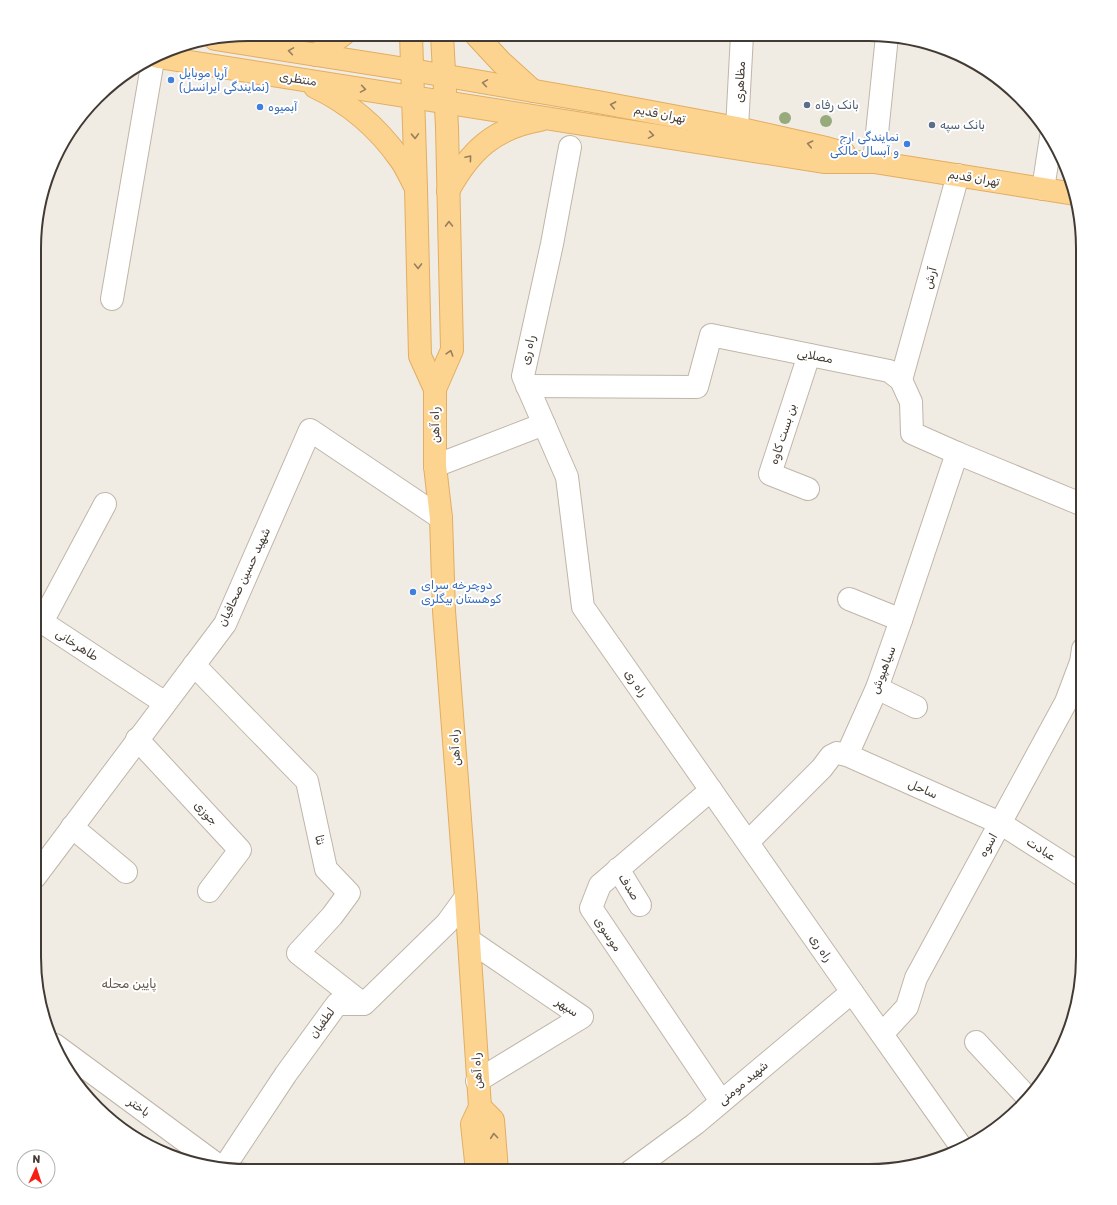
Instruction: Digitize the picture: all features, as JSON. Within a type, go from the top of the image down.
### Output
[{"type":"main road","points":[[231,41],[412,70]]},
{"type":"main road","points":[[316,55],[335,41]]},
{"type":"main road","name":"راه آهن","points":[[410,41],[420,356],[435,389],[436,466],[441,518],[444,611],[466,897],[477,1081],[480,1107]]},
{"type":"main road","name":"راه آهن","points":[[435,389],[452,350],[446,103],[442,41]]},
{"type":"main road","points":[[482,41],[501,62],[533,90]]},
{"type":"main road","name":"منتظری","points":[[166,58],[446,103]]},
{"type":"main road","name":"تهران قدیم","points":[[412,70],[533,90],[737,128],[826,148],[874,162],[1069,193]]},
{"type":"main road","points":[[297,79],[328,93],[356,111],[380,134],[400,160],[416,188]]},
{"type":"main road","name":"تهران قدیم","points":[[446,103],[824,162],[874,162]]},
{"type":"main road","points":[[448,191],[459,172],[472,155],[488,140],[507,130],[528,122],[549,119]]},
{"type":"main road","points":[[475,1164],[472,1124],[480,1107],[493,1120],[496,1164]]},
{"type":"street","name":"مظاهری","points":[[737,128],[742,41]]},
{"type":"street","points":[[874,162],[886,42]]},
{"type":"street","points":[[112,299],[152,64]]},
{"type":"street","name":"راه ری","points":[[570,147],[552,244],[523,376],[567,477],[583,606],[882,1034],[956,1145]]},
{"type":"street","points":[[1044,189],[1050,147]]},
{"type":"street","name":"آرش","points":[[901,380],[958,175]]},
{"type":"street","name":"مصلایی","points":[[527,386],[697,387],[711,335],[889,371],[901,380]]},
{"type":"street","name":"بن بست کاوه","points":[[808,489],[770,474],[809,355]]},
{"type":"street","points":[[901,380],[911,402],[912,433],[1076,502]]},
{"type":"street","points":[[436,466],[544,424]]},
{"type":"street","name":"شهید حسین صحافیان","points":[[41,869],[225,624],[310,430],[441,518]]},
{"type":"street","name":"سیاهپوش","points":[[846,755],[877,688],[957,453]]},
{"type":"street","name":"طاهرخانی","points":[[105,504],[42,622],[165,703]]},
{"type":"street","points":[[849,599],[901,620]]},
{"type":"street","name":"نثا","points":[[194,665],[307,781],[326,869],[349,893],[332,916],[298,953],[363,1004]]},
{"type":"street","points":[[877,688],[916,707]]},
{"type":"street","name":"اسوه","points":[[882,1034],[907,1007],[916,978],[1000,823],[1074,706],[1076,693]]},
{"type":"street","name":"جوزی","points":[[138,739],[240,850],[209,891]]},
{"type":"street","points":[[748,842],[822,768],[831,756],[837,753],[846,755]]},
{"type":"street","name":"ساحل","points":[[846,755],[1000,823]]},
{"type":"street","name":"موسوی","points":[[711,790],[600,885],[591,908],[721,1101]]},
{"type":"street","name":"عبادت","points":[[1000,823],[1076,872]]},
{"type":"street","points":[[72,827],[126,872]]},
{"type":"street","name":"صدف","points":[[618,869],[640,905]]},
{"type":"street","points":[[363,1004],[447,923],[466,897]]},
{"type":"street","name":"سپهر","points":[[469,940],[582,1017],[477,1081]]},
{"type":"street","name":"شهید مومنی","points":[[642,1164],[696,1124],[721,1101],[852,992]]},
{"type":"street","name":"لطفیان","points":[[227,1163],[286,1074],[337,1004],[363,1004]]},
{"type":"street","points":[[976,1042],[1024,1094]]},
{"type":"street","name":"باختر","points":[[63,1051],[212,1161]]},
{"type":"place","name":"آریا موبایل (نمایندگی ایرانسل)","points":[[171,80]]},
{"type":"place","name":"بانک رفاه","points":[[807,105]]},
{"type":"place","name":"آبمیوه","points":[[260,107]]},
{"type":"place","name":"بانک سپه","points":[[932,125]]},
{"type":"place","name":"نمایندگی ارج و آبسال مالکی","points":[[907,144]]},
{"type":"place","name":"دوچرخه سرای کوهستان بیگلری","points":[[413,592]]},
{"type":"district","name":"پایین محله","points":[[129,983]]}]
